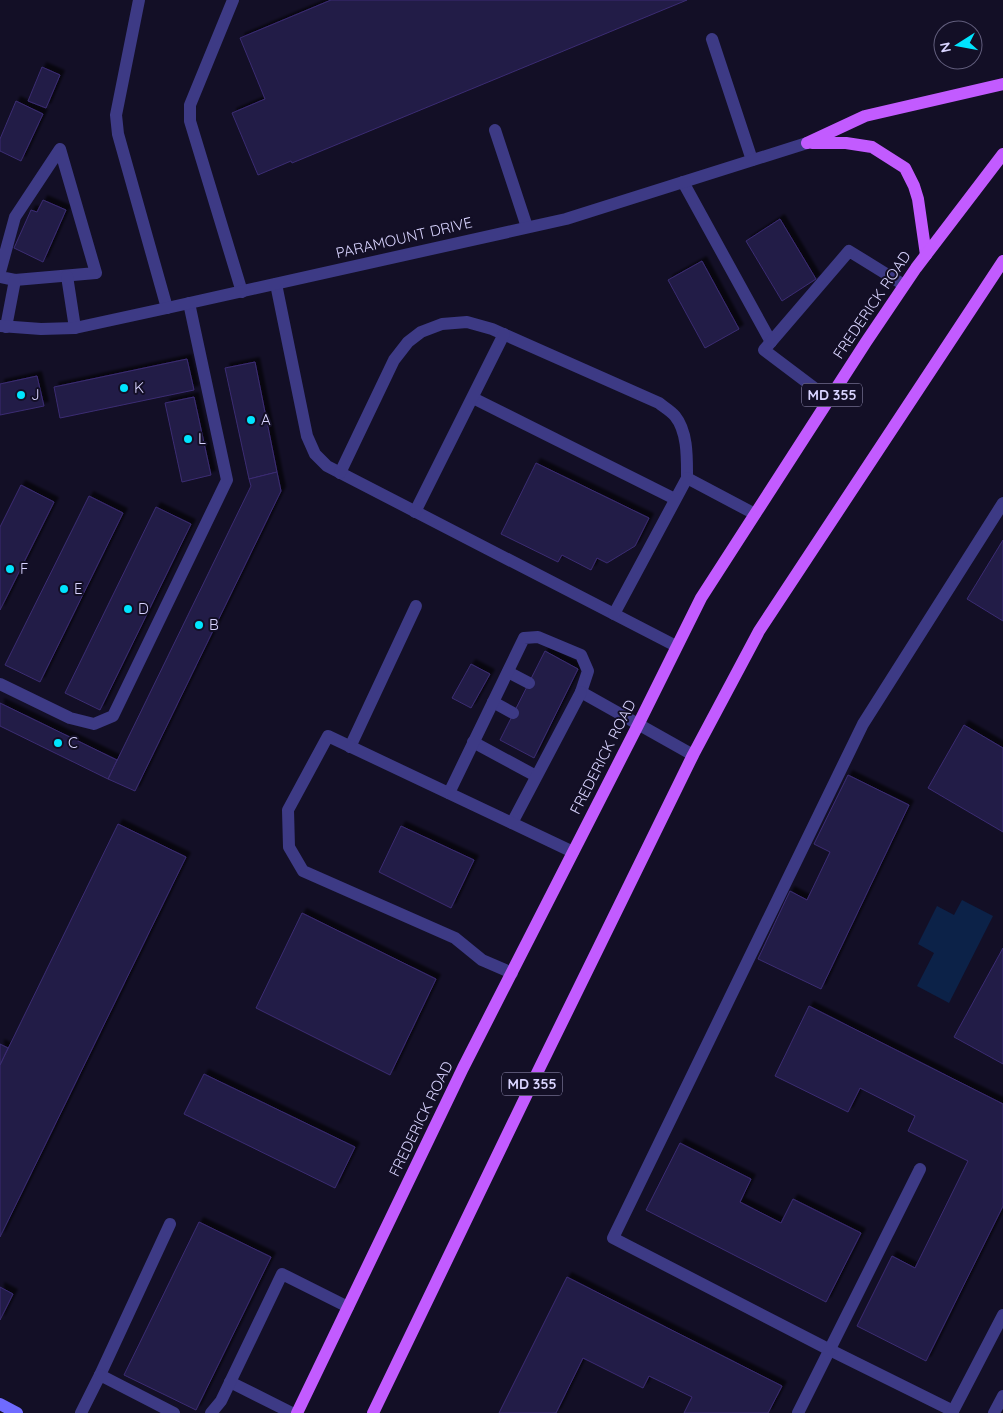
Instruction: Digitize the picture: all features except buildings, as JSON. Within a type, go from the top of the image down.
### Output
[{"type":"main road","points":[[807,143],[865,116],[1003,84]]},
{"type":"main road","points":[[807,143],[846,143],[872,147],[905,168],[918,199],[926,255]]},
{"type":"main road","name":"FREDERICK ROAD","points":[[297,1413],[464,1068],[701,598],[904,285],[1003,154]]},
{"type":"main road","name":"MD 355","points":[[373,1413],[693,755],[759,631],[1003,261]]},
{"type":"main road","points":[[0,1404],[17,1413]]},
{"type":"street","points":[[139,0],[116,115],[118,134],[167,308]]},
{"type":"street","points":[[234,0],[190,105],[190,121],[242,292]]},
{"type":"street","points":[[712,39],[752,160]]},
{"type":"street","points":[[495,130],[527,227]]},
{"type":"street","name":"PARAMOUNT DRIVE","points":[[3,327],[74,328],[566,219],[807,143]]},
{"type":"street","points":[[0,272],[15,218],[60,149],[96,273],[15,280],[0,277]]},
{"type":"street","points":[[683,182],[771,342]]},
{"type":"street","points":[[829,399],[764,350],[849,251],[904,285]]},
{"type":"street","points":[[67,276],[74,328]]},
{"type":"street","points":[[3,327],[15,280]]},
{"type":"street","points":[[276,284],[308,436],[314,454],[327,466],[676,646]]},
{"type":"street","points":[[0,684],[70,718],[94,724],[113,716],[227,480],[189,303]]},
{"type":"street","points":[[340,473],[394,360],[408,342],[421,332],[442,324],[467,322],[492,329],[659,403],[675,416],[683,433],[687,451],[687,478],[614,614]]},
{"type":"street","points":[[415,512],[504,334]]},
{"type":"street","points":[[472,398],[674,500]]},
{"type":"street","points":[[687,478],[755,514]]},
{"type":"street","points":[[1003,504],[863,724],[613,1238],[954,1412],[1003,1315]]},
{"type":"street","points":[[350,747],[416,606]]},
{"type":"street","points":[[449,793],[524,638],[538,637],[582,654],[588,670],[581,692],[567,703],[553,732],[536,776],[512,823]]},
{"type":"street","points":[[508,672],[529,683]]},
{"type":"street","points":[[581,692],[693,755]]},
{"type":"street","points":[[493,702],[514,713]]},
{"type":"street","points":[[512,972],[482,960],[455,938],[303,871],[289,847],[288,810],[328,736],[573,852]]},
{"type":"street","points":[[473,742],[536,776]]},
{"type":"street","points":[[798,1413],[920,1168]]},
{"type":"street","points":[[81,1413],[170,1224]]},
{"type":"street","points":[[211,1413],[221,1401],[282,1274],[348,1307]]},
{"type":"street","points":[[100,1375],[174,1413]]},
{"type":"street","points":[[230,1382],[292,1413]]},
{"type":"street","points":[[994,1413],[1003,1396]]},
{"type":"water","points":[[962,900],[993,916],[949,1003],[917,986],[934,953],[918,944],[937,906],[954,915]]},
{"type":"place","name":"K","points":[[124,388]]},
{"type":"place","name":"J","points":[[21,395]]},
{"type":"place","name":"A","points":[[251,420]]},
{"type":"place","name":"L","points":[[188,439]]},
{"type":"place","name":"F","points":[[10,569]]},
{"type":"place","name":"E","points":[[64,589]]},
{"type":"place","name":"D","points":[[128,609]]},
{"type":"place","name":"B","points":[[199,625]]},
{"type":"place","name":"C","points":[[58,743]]}]
